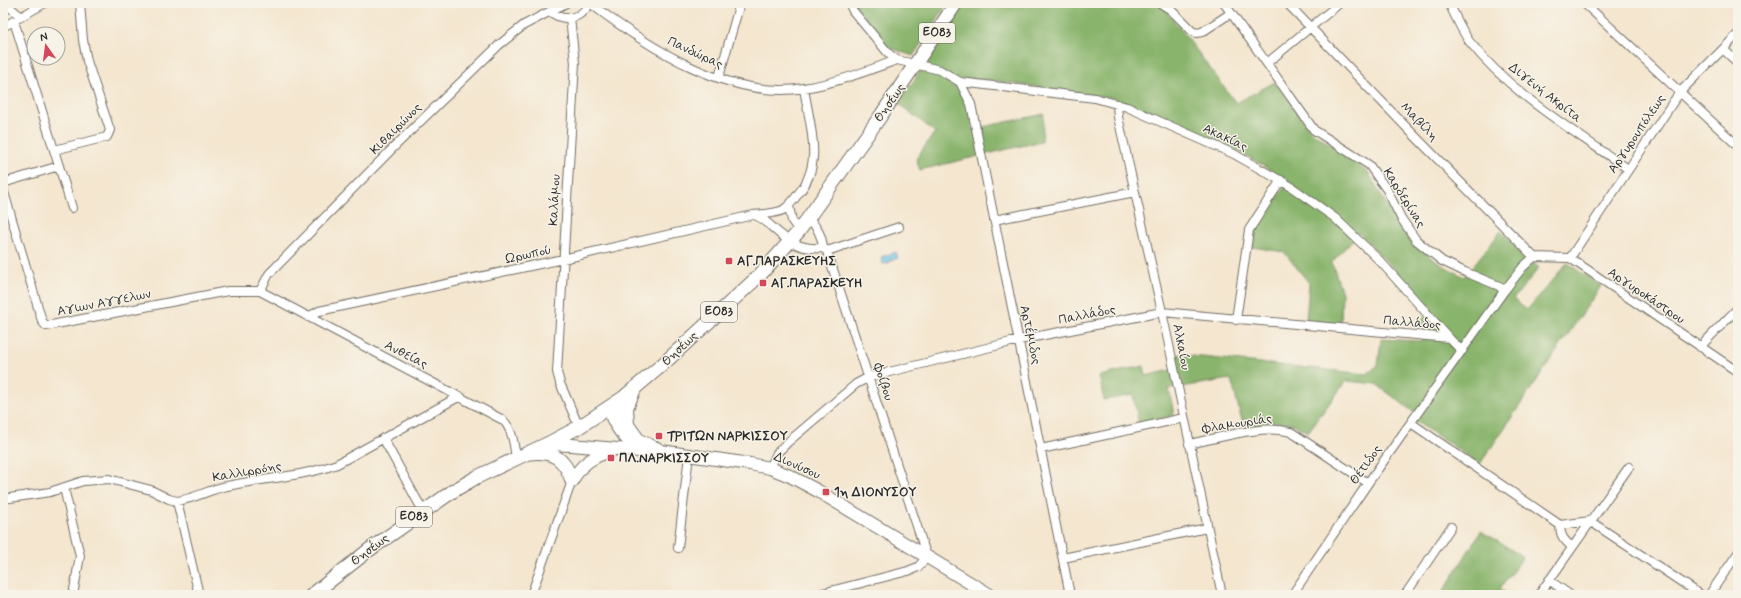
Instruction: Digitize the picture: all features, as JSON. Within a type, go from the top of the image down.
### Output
[{"type":"main road","name":"Θησέως","points":[[312,595],[369,550],[423,511],[465,484],[547,444],[610,408],[635,389],[760,275],[791,242],[809,218],[917,64],[955,4]]},
{"type":"main road","points":[[628,426],[627,408],[635,389]]},
{"type":"main road","points":[[610,408],[610,415],[626,440],[639,451]]},
{"type":"main road","name":"Διονύσου","points":[[610,408],[618,410],[639,440],[655,446],[661,451]]},
{"type":"main road","name":"Διονύσου","points":[[547,444],[572,445],[615,450],[661,451],[770,468],[790,476],[818,491],[990,595]]},
{"type":"main road","points":[[572,481],[583,465],[590,459],[615,450]]},
{"type":"main road","points":[[521,456],[545,453],[560,459],[569,471],[572,481]]},
{"type":"street","points":[[5,3],[17,19],[72,208]]},
{"type":"street","points":[[3,26],[45,3]]},
{"type":"street","points":[[54,150],[107,138],[110,130],[87,61],[83,40],[80,3]]},
{"type":"street","name":"Κιθαιρώνος","points":[[260,292],[269,274],[391,150],[499,45],[524,25],[566,3]]},
{"type":"street","points":[[551,12],[562,18],[570,18],[585,11],[589,3]]},
{"type":"street","name":"Πανδώρας","points":[[589,3],[611,19],[676,60],[731,82],[764,90],[804,88],[853,76],[897,60]]},
{"type":"street","points":[[719,77],[740,3]]},
{"type":"street","points":[[849,3],[889,54],[897,60]]},
{"type":"street","points":[[1160,3],[1171,10],[1192,31],[1196,33],[1202,32],[1230,12]]},
{"type":"street","name":"Καρδερίνας","points":[[1224,3],[1314,130],[1369,165],[1387,190],[1401,218],[1416,240],[1442,261],[1499,286],[1504,291]]},
{"type":"street","name":"Μαβίλη","points":[[1287,3],[1534,257]]},
{"type":"street","points":[[1267,63],[1340,3]]},
{"type":"street","name":"Διγενή Ακρίτα","points":[[1449,3],[1469,40],[1503,77],[1532,102],[1628,169]]},
{"type":"street","points":[[1584,3],[1738,146]]},
{"type":"street","name":"Καλάμου","points":[[570,18],[575,63],[557,372],[560,383],[579,427]]},
{"type":"street","name":"Αργυρουπόλεως","points":[[1570,258],[1680,92],[1738,34]]},
{"type":"street","points":[[1723,49],[1738,63]]},
{"type":"street","name":"Ακακίας","points":[[897,60],[940,70],[960,82],[1095,98],[1117,104],[1234,154],[1281,180],[1335,218],[1380,261],[1462,351]]},
{"type":"street","name":"Αρτέμιδος","points":[[960,82],[971,104],[1070,595]]},
{"type":"street","points":[[799,231],[792,221],[788,206],[803,189],[810,174],[815,150],[804,88]]},
{"type":"street","name":"Αλκαίου","points":[[1117,104],[1118,117],[1162,312],[1222,595]]},
{"type":"street","points":[[3,183],[59,166]]},
{"type":"street","points":[[1236,320],[1249,230],[1281,180]]},
{"type":"street","name":"Αγιων Αγγελων","points":[[3,189],[42,321],[46,326],[228,291],[260,292]]},
{"type":"street","points":[[994,220],[1135,192]]},
{"type":"street","name":"Ωρωπού","points":[[308,317],[319,311],[563,259],[753,215],[782,210],[788,206]]},
{"type":"street","points":[[753,215],[759,216],[791,242],[807,249],[825,249],[899,228]]},
{"type":"street","name":"Φοίβου","points":[[809,218],[820,232],[823,240],[870,377],[927,557]]},
{"type":"street","points":[[1462,351],[1504,291],[1523,267],[1534,257],[1570,258]]},
{"type":"street","name":"Αργυροκάστρου","points":[[1570,258],[1738,372]]},
{"type":"street","name":"Ανθείας","points":[[260,292],[503,420],[509,426],[513,440],[521,456]]},
{"type":"street","points":[[1700,347],[1738,308]]},
{"type":"street","name":"Παλλάδος","points":[[770,468],[777,454],[788,442],[856,384],[870,377],[1019,340],[1162,312],[1236,320],[1449,338]]},
{"type":"street","name":"Θέτιδος","points":[[1292,595],[1368,483],[1462,351]]},
{"type":"street","name":"Καλλιρρόης","points":[[177,501],[185,500],[229,485],[321,470],[337,464],[460,396]]},
{"type":"street","points":[[1041,449],[1184,418]]},
{"type":"street","points":[[1411,423],[1560,525],[1590,521],[1701,595]]},
{"type":"street","name":"Φλαμουριάς","points":[[1189,444],[1264,429],[1278,429],[1297,435],[1368,483]]},
{"type":"street","points":[[383,438],[423,511]]},
{"type":"street","points":[[678,548],[689,455]]},
{"type":"street","points":[[1539,595],[1629,467]]},
{"type":"street","points":[[3,499],[50,492],[83,481],[109,478],[151,490],[177,501],[199,595]]},
{"type":"street","points":[[531,595],[572,481]]},
{"type":"street","points":[[64,488],[80,556],[72,595]]},
{"type":"street","points":[[1560,525],[1563,540],[1572,547]]},
{"type":"street","points":[[1405,595],[1451,527]]},
{"type":"street","points":[[1063,558],[1207,528]]},
{"type":"street","points":[[1709,595],[1738,553]]},
{"type":"street","points":[[815,595],[908,571],[918,567],[927,557]]},
{"type":"street","points":[[1549,580],[1570,595]]},
{"type":"green space","points":[[854,3],[947,4],[913,56],[888,47]]},
{"type":"green space","points":[[964,3],[1161,3],[1236,103],[1275,82],[1311,131],[1352,159],[1369,174],[1392,214],[1412,240],[1437,262],[1464,277],[1501,231],[1539,268],[1513,299],[1527,310],[1567,263],[1601,286],[1480,464],[1415,421],[1419,416],[1376,384],[1346,381],[1308,432],[1291,423],[1270,422],[1244,428],[1231,379],[1169,389],[1174,415],[1139,424],[1133,395],[1104,400],[1099,376],[1144,366],[1146,376],[1175,369],[1173,354],[1367,374],[1378,365],[1381,339],[1422,341],[1423,317],[1432,309],[1359,233],[1332,262],[1342,293],[1341,325],[1306,321],[1309,283],[1284,252],[1252,247],[1254,219],[1283,190],[1288,180],[1236,150],[1113,98],[982,79],[957,79],[954,84],[967,105],[973,129],[1044,114],[1042,141],[920,170],[916,159],[935,132],[898,103],[943,39]]},
{"type":"green space","points":[[1481,531],[1523,557],[1500,589],[1509,595],[1441,595]]},
{"type":"water","points":[[896,252],[898,258],[889,261],[889,263],[883,264],[881,257]]},
{"type":"place","name":"ΑΓ.ΠΑΡΑΣΚΕΥΗΣ","points":[[729,261]]},
{"type":"place","name":"ΑΓ.ΠΑΡΑΣΚΕΥΗ","points":[[763,283]]},
{"type":"place","name":"ΤΡΙΤΩΝ ΝΑΡΚΙΣΣΟΥ","points":[[659,436]]},
{"type":"place","name":"ΠΛ.ΝΑΡΚΙΣΣΟΥ","points":[[611,458]]},
{"type":"place","name":"1η ΔΙΟΝΥΣΟΥ","points":[[826,492]]}]
